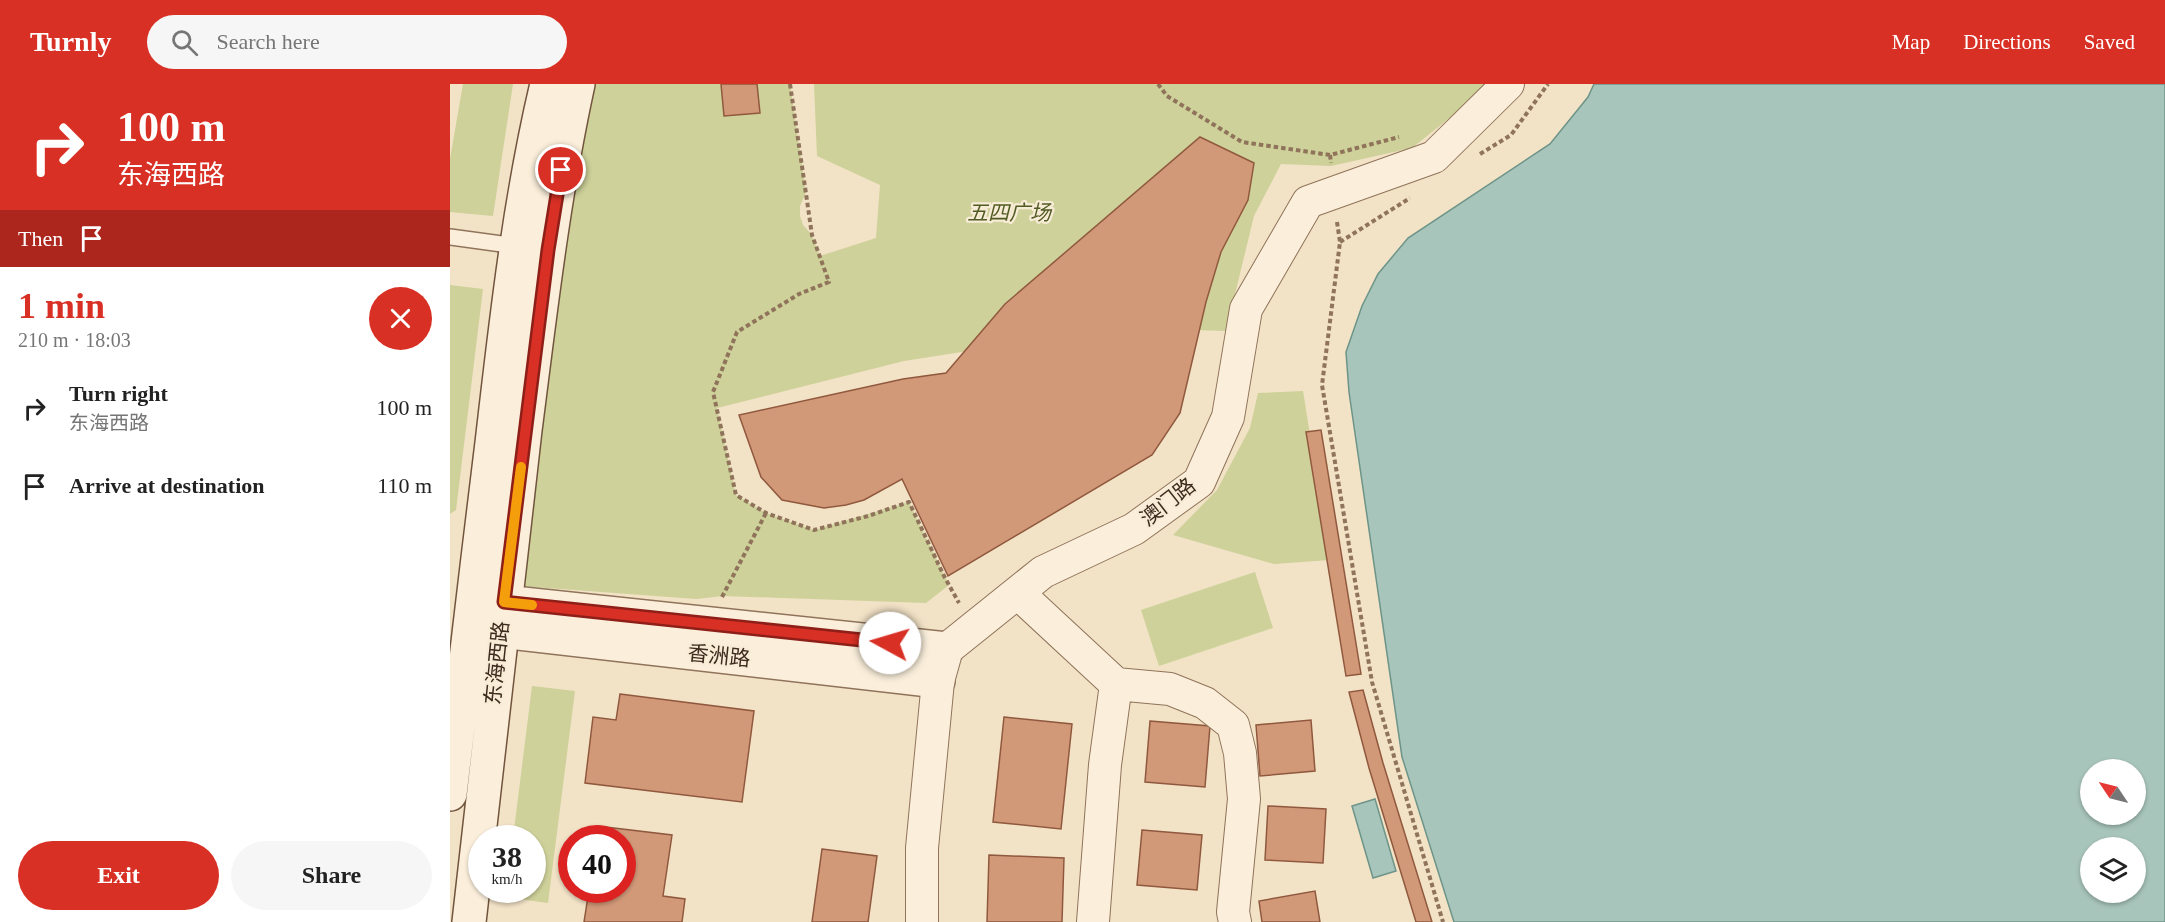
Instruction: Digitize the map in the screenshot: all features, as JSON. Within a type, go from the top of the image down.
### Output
[{"type":"main road","name":"东海西路","points":[[450,794],[463,570],[534,136],[547,84]]},
{"type":"main road","name":"东海西路","points":[[469,922],[502,617],[548,250],[578,84]]},
{"type":"main road","points":[[458,641],[502,617],[463,570]]},
{"type":"main road","name":"香洲路","points":[[502,617],[708,624],[947,649]]},
{"type":"main road","name":"香洲路","points":[[502,617],[938,681]]},
{"type":"street","name":"澳门路","points":[[947,649],[1019,594],[1043,572],[1134,529],[1199,482],[1228,417],[1246,309],[1308,202],[1434,157],[1508,84]]},
{"type":"street","points":[[1019,594],[1116,684],[1170,689],[1205,703],[1233,725],[1240,753],[1244,799],[1233,912],[1235,922]]},
{"type":"street","points":[[922,922],[922,848],[938,681],[947,649]]},
{"type":"street","points":[[1093,922],[1105,765],[1116,684]]},
{"type":"lane","points":[[450,237],[517,246]]},
{"type":"path","points":[[790,84],[812,235],[828,282],[799,294],[737,332],[713,392],[736,495],[766,513],[814,530],[868,516],[909,502],[944,576],[974,629]]},
{"type":"path","points":[[1158,84],[1167,96],[1242,142],[1330,155],[1404,135]]},
{"type":"path","points":[[1340,242],[1322,385],[1372,682],[1443,922]]},
{"type":"path","points":[[708,624],[766,513]]},
{"type":"green space","points":[[463,84],[513,84],[493,216],[450,212],[450,159]]},
{"type":"green space","name":"五四广场","points":[[589,84],[790,84],[806,192],[800,206],[800,216],[803,225],[812,235],[820,256],[876,238],[880,185],[817,156],[814,84],[1492,84],[1412,148],[1331,166],[1281,164],[1254,216],[1226,331],[1163,329],[1033,341],[904,361],[717,408],[736,495],[766,513],[814,530],[909,502],[949,585],[926,603],[723,596],[696,599],[520,586],[557,247]]},
{"type":"green space","points":[[450,285],[483,289],[456,510],[450,514]]},
{"type":"green space","points":[[1303,391],[1330,560],[1274,564],[1173,535],[1217,490],[1250,428],[1258,393]]},
{"type":"green space","points":[[1255,572],[1273,628],[1159,666],[1141,610]]},
{"type":"green space","points":[[532,686],[575,691],[548,903],[546,903],[546,825],[515,825]]},
{"type":"water","points":[[1594,84],[2165,84],[2165,922],[1454,922],[1402,757],[1349,392],[1346,352],[1362,306],[1378,274],[1408,238],[1550,144],[1588,97]]},
{"type":"water","points":[[1375,799],[1396,871],[1373,878],[1352,806]]},
{"type":"building","points":[[721,84],[757,84],[760,113],[724,116]]},
{"type":"building","points":[[1200,137],[1254,163],[1248,200],[1221,252],[1206,302],[1180,413],[1152,455],[948,576],[902,479],[864,500],[824,508],[782,500],[761,477],[739,415],[903,379],[946,373],[1005,304]]},
{"type":"building","points":[[1321,430],[1361,674],[1346,676],[1306,432]]},
{"type":"building","points":[[1363,690],[1432,922],[1416,922],[1369,768],[1349,692]]},
{"type":"building","points":[[620,694],[754,711],[742,802],[585,783],[593,717],[616,720]]},
{"type":"building","points":[[1004,717],[1072,724],[1061,829],[993,822]]},
{"type":"building","points":[[1311,720],[1315,771],[1260,776],[1256,725]]},
{"type":"building","points":[[1150,721],[1210,726],[1205,787],[1145,782]]},
{"type":"building","points":[[1268,806],[1326,809],[1323,863],[1265,860]]},
{"type":"building","points":[[1142,830],[1202,835],[1197,890],[1137,885]]},
{"type":"building","points":[[636,831],[672,835],[663,896],[685,899],[682,922],[584,922],[587,903],[636,903]]},
{"type":"building","points":[[822,849],[877,856],[868,922],[812,922]]},
{"type":"building","points":[[989,855],[1064,858],[1062,922],[987,922]]},
{"type":"building","points":[[1315,891],[1320,922],[1262,922],[1259,901]]},
{"type":"slow traffic","points":[[521,467],[504,602],[532,605]]},
{"type":"route","points":[[561,170],[548,250],[504,602],[890,643]]}]
